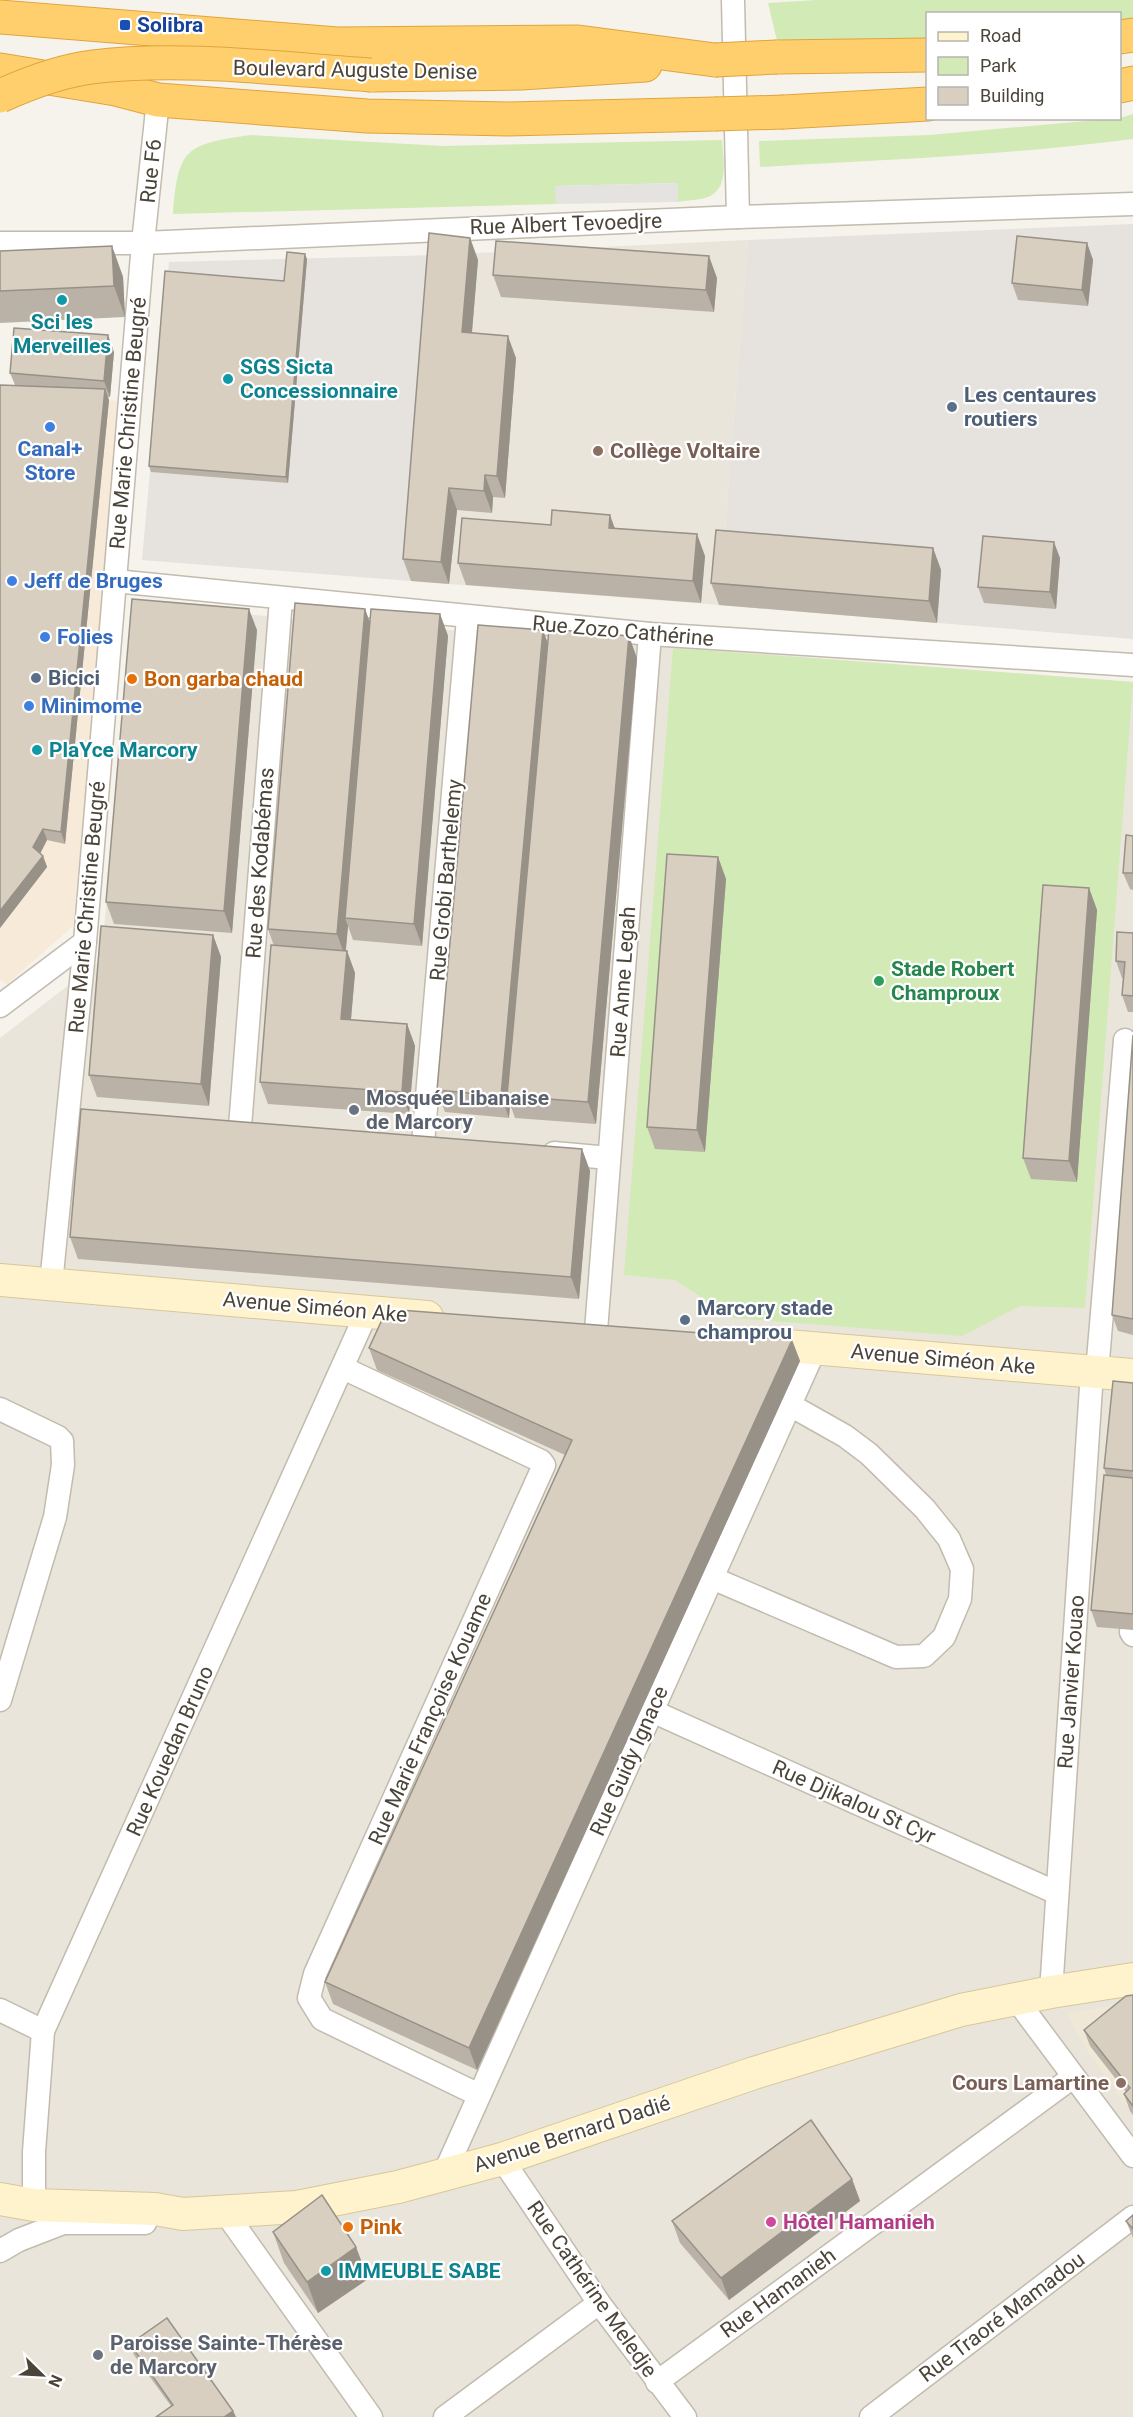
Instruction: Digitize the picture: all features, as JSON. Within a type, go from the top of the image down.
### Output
[{"type":"highway","name":"Boulevard Auguste Denise","points":[[3,16],[337,44],[578,42],[715,60]]},
{"type":"highway","name":"Boulevard Auguste Denise","points":[[0,96],[33,82],[89,68],[143,63],[372,75],[521,73],[777,57],[926,55]]},
{"type":"highway","points":[[0,70],[116,89],[159,100],[379,117],[508,119],[784,112],[926,105]]},
{"type":"street","points":[[733,0],[738,217]]},
{"type":"street","name":"Rue F6","points":[[143,243],[159,100]]},
{"type":"street","name":"Rue Albert Tevoedjre","points":[[0,243],[143,243],[738,217],[1133,204]]},
{"type":"street","name":"Rue Marie Christine Beugré","points":[[51,1284],[85,942],[143,243]]},
{"type":"street","name":"Rue Zozo Cathérine","points":[[115,581],[281,600],[650,634],[1133,665]]},
{"type":"street","name":"Rue des Kodabémas","points":[[240,1128],[281,600]]},
{"type":"street","name":"Rue Grobi Barthelemy","points":[[423,1143],[468,618]]},
{"type":"street","name":"Rue Anne Legah","points":[[584,1330],[609,1158],[650,634]]},
{"type":"street","points":[[0,1006],[85,942]]},
{"type":"street","name":"Rue Janvier Kouao","points":[[1051,1992],[1094,1372],[1125,1040]]},
{"type":"street","points":[[68,1116],[91,1117]]},
{"type":"street","points":[[217,1126],[263,1129]]},
{"type":"street","points":[[400,1141],[447,1144]]},
{"type":"street","points":[[528,1151],[609,1158]]},
{"type":"street","name":"Avenue Siméon Ake","points":[[0,1280],[459,1319]]},
{"type":"street","name":"Rue Kouedan Bruno","points":[[34,2205],[34,2152],[43,2031],[367,1312]]},
{"type":"street","points":[[584,1330],[627,1333]]},
{"type":"street","name":"Avenue Siméon Ake","points":[[720,1341],[1133,1375]]},
{"type":"street","name":"Rue Guidy Ignace","points":[[444,2174],[815,1348]]},
{"type":"street","name":"Rue Marie Françoise Kouame","points":[[343,1368],[541,1461],[544,1465],[315,1974],[309,1998],[322,2019],[479,2095]]},
{"type":"street","points":[[712,1578],[896,1658],[924,1656],[944,1637],[960,1599],[962,1569],[950,1539],[925,1509],[868,1454],[845,1436],[790,1405]]},
{"type":"street","points":[[0,1409],[58,1437],[62,1441],[63,1466],[55,1517],[0,1700]]},
{"type":"street","name":"Rue Djikalou St Cyr","points":[[652,1711],[1057,1893]]},
{"type":"street","name":"Avenue Bernard Dadié","points":[[0,2199],[34,2205],[155,2209],[183,2214],[297,2208],[398,2187],[502,2159],[754,2073],[962,2010],[1051,1992],[1133,1979]]},
{"type":"street","points":[[1016,2000],[1133,2156]]},
{"type":"street","points":[[0,2010],[43,2031]]},
{"type":"street","name":"Rue Hamanieh","points":[[657,2382],[1074,2077]]},
{"type":"street","name":"Rue Cathérine Meledje","points":[[502,2159],[599,2303],[685,2417]]},
{"type":"street","points":[[225,2212],[371,2417]]},
{"type":"street","points":[[0,2251],[19,2240],[63,2223],[152,2223],[183,2214]]},
{"type":"street","name":"Rue Traoré Mamadou","points":[[871,2417],[1133,2217]]},
{"type":"street","points":[[445,2417],[599,2303]]},
{"type":"shaded area","points":[[678,183],[678,202],[556,204],[555,186]]},
{"type":"shaded area","points":[[1133,224],[1133,639],[719,605],[748,240]]},
{"type":"shaded area","points":[[748,240],[719,605],[411,581],[437,255]]},
{"type":"shaded area","points":[[437,255],[411,581],[142,560],[169,262]]},
{"type":"shaded area","name":"PlaYce Marcory","points":[[0,396],[122,401],[73,926],[7,984],[0,980]]},
{"type":"shaded area","points":[[135,606],[1133,682],[1133,2417],[0,2417],[0,1038],[101,960]]},
{"type":"shaded area","name":"Cours Lamartine","points":[[1133,2003],[1133,2115],[1089,2054],[1066,2013]]},
{"type":"green space","points":[[817,0],[1133,0],[1133,20],[1121,22],[1121,12],[926,12],[926,40],[779,49],[768,3]]},
{"type":"green space","points":[[1133,114],[1133,139],[993,153],[760,167],[759,141],[929,135],[1098,120],[1121,120],[1121,118]]},
{"type":"green space","points":[[251,135],[443,146],[722,140],[724,170],[721,184],[712,195],[678,202],[678,183],[556,186],[556,204],[173,214],[178,175],[183,162],[190,153],[212,142]]},
{"type":"green space","name":"Stade Robert Champroux","points":[[673,648],[1133,682],[1085,1308],[1020,1306],[962,1336],[733,1318],[675,1280],[624,1275]]},
{"type":"building","points":[[429,233],[470,238],[462,332],[508,336],[497,476],[485,475],[484,491],[449,488],[441,562],[403,559]]},
{"type":"building","points":[[1017,236],[1087,243],[1082,290],[1012,283]]},
{"type":"building","points":[[496,241],[709,256],[706,290],[493,275]]},
{"type":"building","points":[[112,246],[114,286],[0,291],[0,251]]},
{"type":"building","name":"SGS Sicta Concessionnaire","points":[[287,252],[305,254],[286,477],[149,466],[165,271],[284,281]]},
{"type":"building","points":[[14,328],[108,335],[104,381],[10,373]]},
{"type":"building","name":"PlaYce Marcory","points":[[0,385],[105,389],[61,832],[43,829],[33,847],[43,856],[0,911]]},
{"type":"building","points":[[552,510],[610,515],[609,528],[697,534],[693,581],[458,563],[462,518],[551,525]]},
{"type":"building","points":[[716,530],[933,548],[929,601],[711,583]]},
{"type":"building","points":[[983,536],[1054,542],[1050,592],[978,587]]},
{"type":"building","points":[[132,599],[249,609],[224,911],[106,902]]},
{"type":"building","points":[[295,603],[365,609],[337,934],[268,929]]},
{"type":"building","points":[[371,609],[440,614],[414,924],[345,918]]},
{"type":"building","points":[[478,625],[543,630],[501,1096],[437,1090]]},
{"type":"building","points":[[549,629],[629,636],[588,1102],[507,1096]]},
{"type":"building","points":[[1126,835],[1133,836],[1133,873],[1123,873]]},
{"type":"building","points":[[667,854],[718,857],[697,1130],[647,1127]]},
{"type":"building","points":[[1043,885],[1089,888],[1069,1161],[1023,1158]]},
{"type":"building","points":[[101,926],[213,935],[201,1084],[89,1075]]},
{"type":"building","points":[[1117,932],[1133,933],[1133,996],[1122,995],[1125,962],[1116,961]]},
{"type":"building","points":[[271,945],[347,951],[341,1019],[407,1024],[402,1092],[260,1082]]},
{"type":"building","points":[[1133,1035],[1133,1319],[1112,1315]]},
{"type":"building","points":[[81,1109],[582,1149],[571,1277],[70,1237]]},
{"type":"building","points":[[387,1309],[792,1340],[469,2048],[325,1982],[572,1440],[369,1348]]},
{"type":"building","points":[[1113,1381],[1133,1383],[1133,1471],[1104,1468]]},
{"type":"building","points":[[1104,1475],[1133,1478],[1133,1614],[1091,1610]]},
{"type":"building","name":"Cours Lamartine","points":[[1133,1995],[1133,2106],[1124,2094],[1130,2088],[1084,2030],[1126,1996]]},
{"type":"building","name":"Hôtel Hamanieh","points":[[811,2120],[852,2179],[721,2278],[672,2221]]},
{"type":"building","points":[[322,2195],[356,2247],[307,2282],[273,2232]]},
{"type":"building","points":[[1133,2215],[1133,2229],[1126,2221]]},
{"type":"building","points":[[167,2318],[233,2411],[224,2417],[156,2417],[173,2405],[130,2344]]},
{"type":"place","name":"Solibra","points":[[125,25]]},
{"type":"place","name":"Sci les Merveilles","points":[[62,300]]},
{"type":"place","name":"SGS Sicta Concessionnaire","points":[[228,379]]},
{"type":"place","name":"Les centaures routiers","points":[[952,407]]},
{"type":"place","name":"Canal+ Store","points":[[50,427]]},
{"type":"place","name":"Collège Voltaire","points":[[598,451]]},
{"type":"place","name":"Jeff de Bruges","points":[[12,581]]},
{"type":"place","name":"Folies","points":[[45,637]]},
{"type":"place","name":"Bicici","points":[[36,678]]},
{"type":"place","name":"Bon garba chaud","points":[[132,679]]},
{"type":"place","name":"Minimome","points":[[29,706]]},
{"type":"place","name":"PlaYce Marcory","points":[[37,750]]},
{"type":"place","name":"Stade Robert Champroux","points":[[879,981]]},
{"type":"place","name":"Mosquée Libanaise de Marcory","points":[[354,1110]]},
{"type":"place","name":"Marcory stade champrou","points":[[685,1320]]},
{"type":"place","name":"Cours Lamartine","points":[[1121,2083]]},
{"type":"place","name":"Hôtel Hamanieh","points":[[771,2222]]},
{"type":"place","name":"Pink","points":[[348,2227]]},
{"type":"place","name":"IMMEUBLE SABE","points":[[326,2271]]},
{"type":"place","name":"Paroisse Sainte-Thérèse de Marcory","points":[[98,2355]]}]
